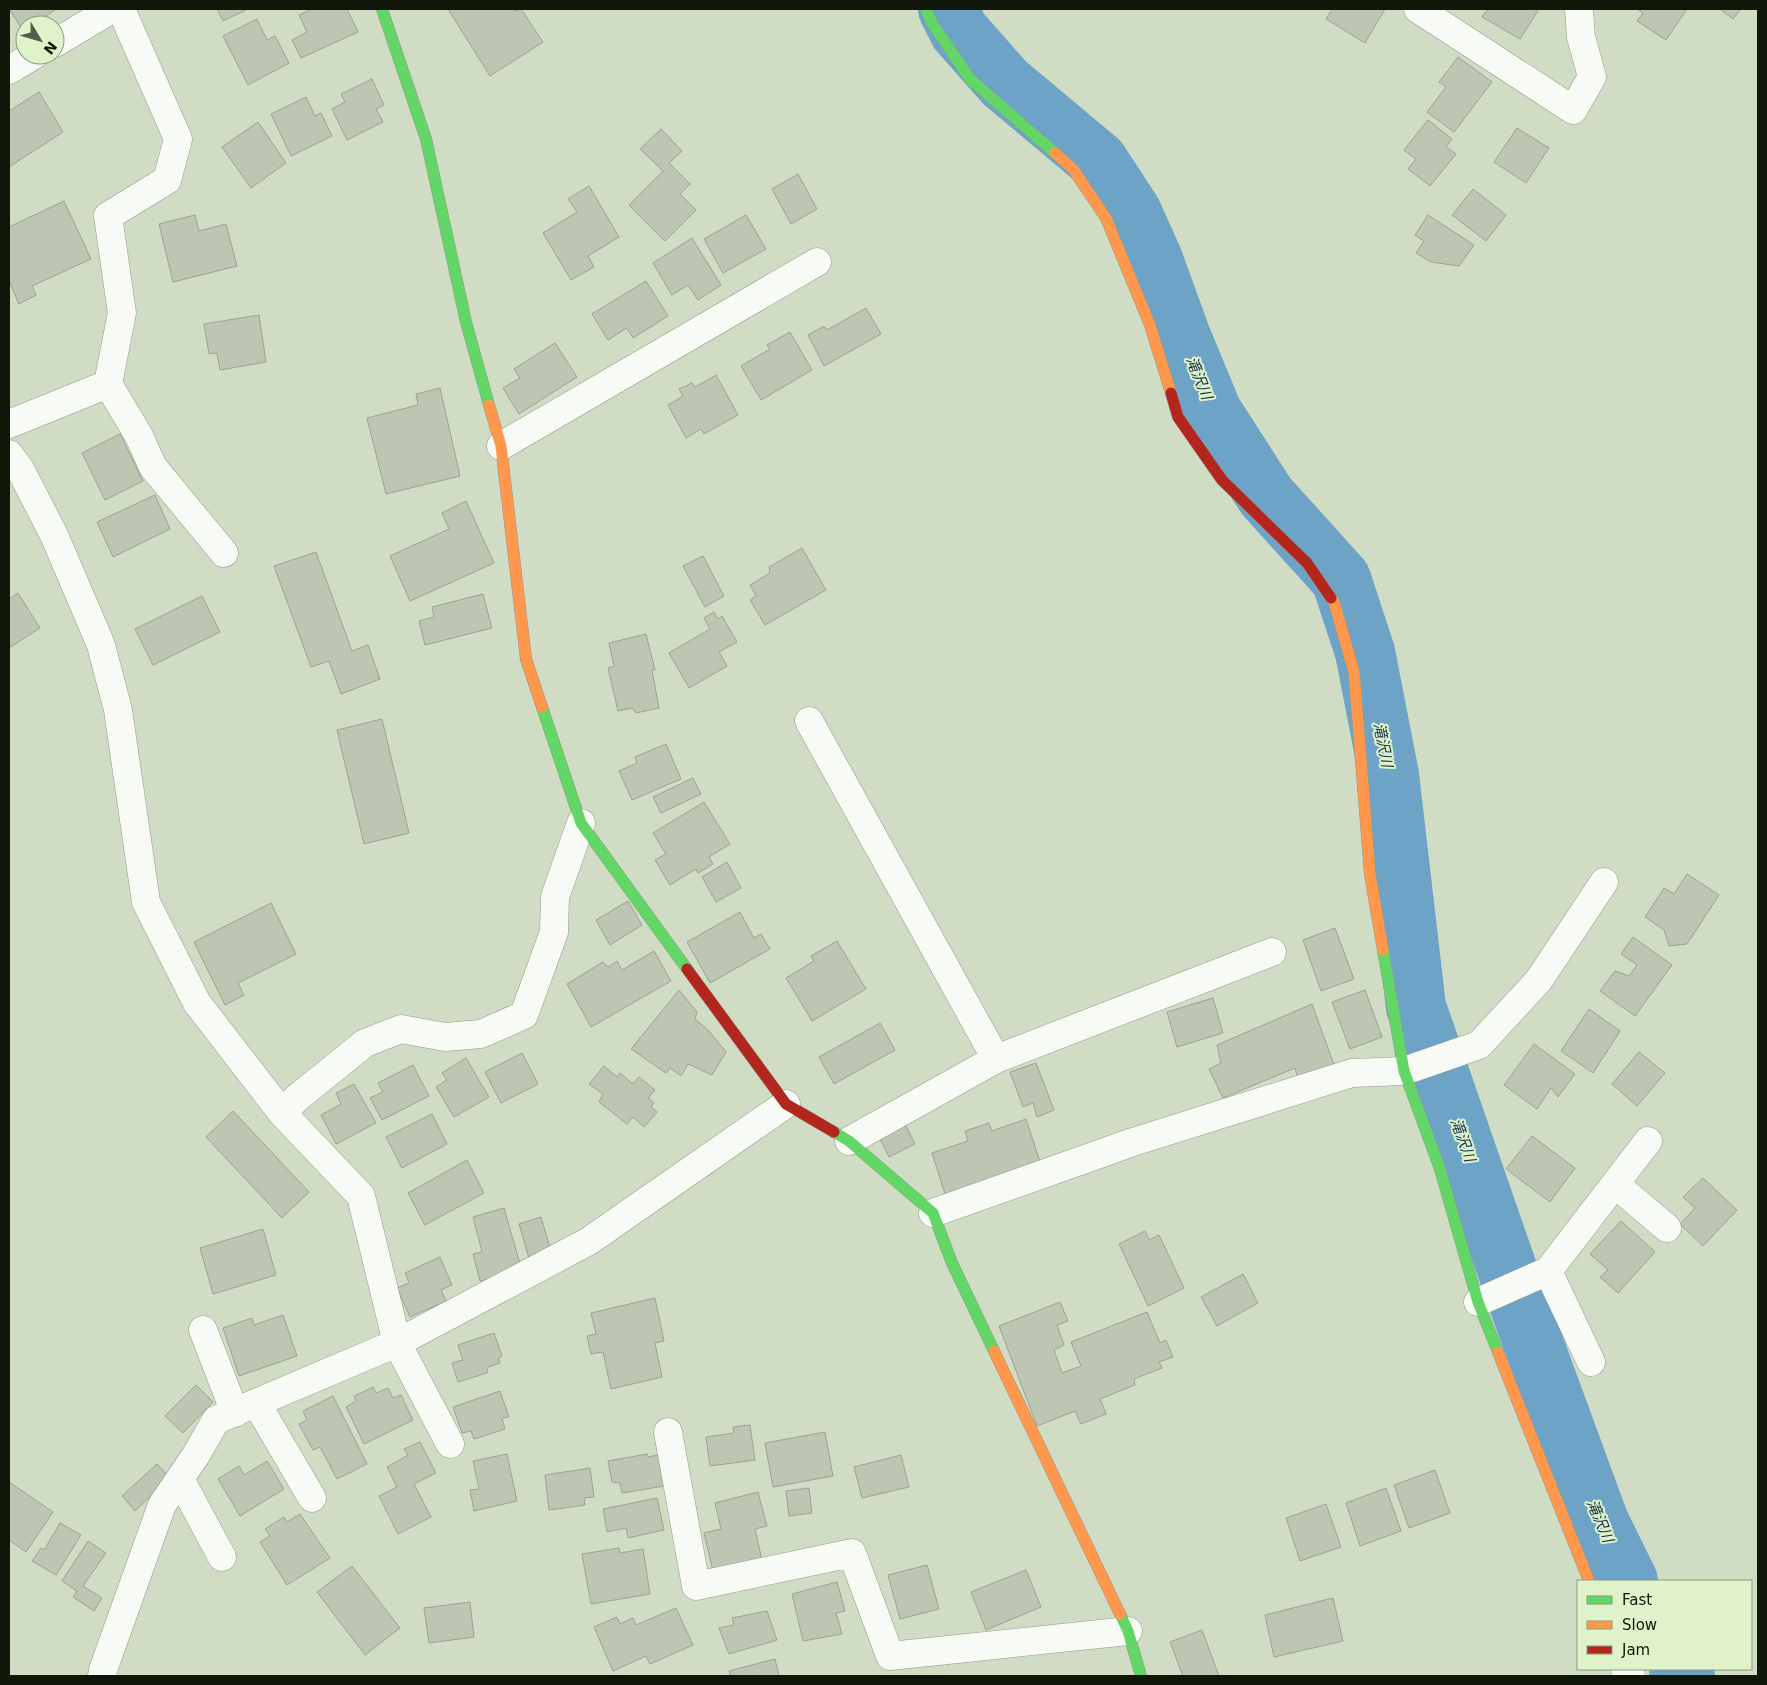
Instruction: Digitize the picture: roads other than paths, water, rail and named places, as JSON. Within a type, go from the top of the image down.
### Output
[{"type":"street","points":[[65,37],[112,9]]},
{"type":"street","points":[[121,9],[178,139],[167,180],[108,216],[122,313],[108,384],[139,436],[153,467],[224,553]]},
{"type":"street","points":[[382,9],[426,140],[466,322],[501,446],[526,659],[581,823],[786,1104],[849,1141],[933,1213],[952,1264],[1128,1631],[1141,1676]]},
{"type":"street","points":[[926,9],[932,23],[970,79],[1073,169],[1106,218],[1150,325],[1178,417],[1222,480],[1306,563],[1334,602],[1354,672],[1370,874],[1404,1071],[1440,1169],[1478,1302],[1589,1580]]},
{"type":"street","points":[[1418,9],[1573,110],[1592,77],[1581,37],[1579,9]]},
{"type":"street","points":[[501,446],[817,262]]},
{"type":"street","points":[[9,424],[108,384]]},
{"type":"street","points":[[9,454],[20,470],[54,535],[102,645],[118,710],[146,902],[197,1003],[282,1113],[361,1196],[397,1343],[450,1444]]},
{"type":"street","points":[[809,721],[996,1059]]},
{"type":"street","points":[[282,1113],[297,1098],[365,1043],[401,1029],[445,1037],[481,1034],[524,1015],[554,932],[555,897],[581,823]]},
{"type":"street","points":[[933,1213],[1134,1142],[1352,1073],[1404,1071],[1479,1045],[1539,980],[1604,882]]},
{"type":"street","points":[[849,1141],[996,1059],[1272,952]]},
{"type":"street","points":[[102,1676],[102,1670],[162,1505],[216,1420],[397,1343],[589,1241],[786,1104]]},
{"type":"street","points":[[1478,1302],[1548,1270],[1648,1141]]},
{"type":"street","points":[[1615,1184],[1667,1228]]},
{"type":"street","points":[[1548,1270],[1591,1362]]},
{"type":"street","points":[[203,1330],[246,1408],[312,1498]]},
{"type":"street","points":[[668,1432],[696,1586],[852,1553],[890,1656],[1128,1631]]},
{"type":"street","points":[[180,1479],[222,1557]]},
{"type":"waterway","name":"滝沢川","points":[[948,9],[959,31],[1005,83],[1098,161],[1132,213],[1153,260],[1181,337],[1212,412],[1266,496],[1341,579],[1365,652],[1389,775],[1416,1007],[1523,1315],[1599,1522],[1628,1580]]},
{"type":"waterway","name":"滝沢川","points":[[1680,1670],[1685,1676]]}]
